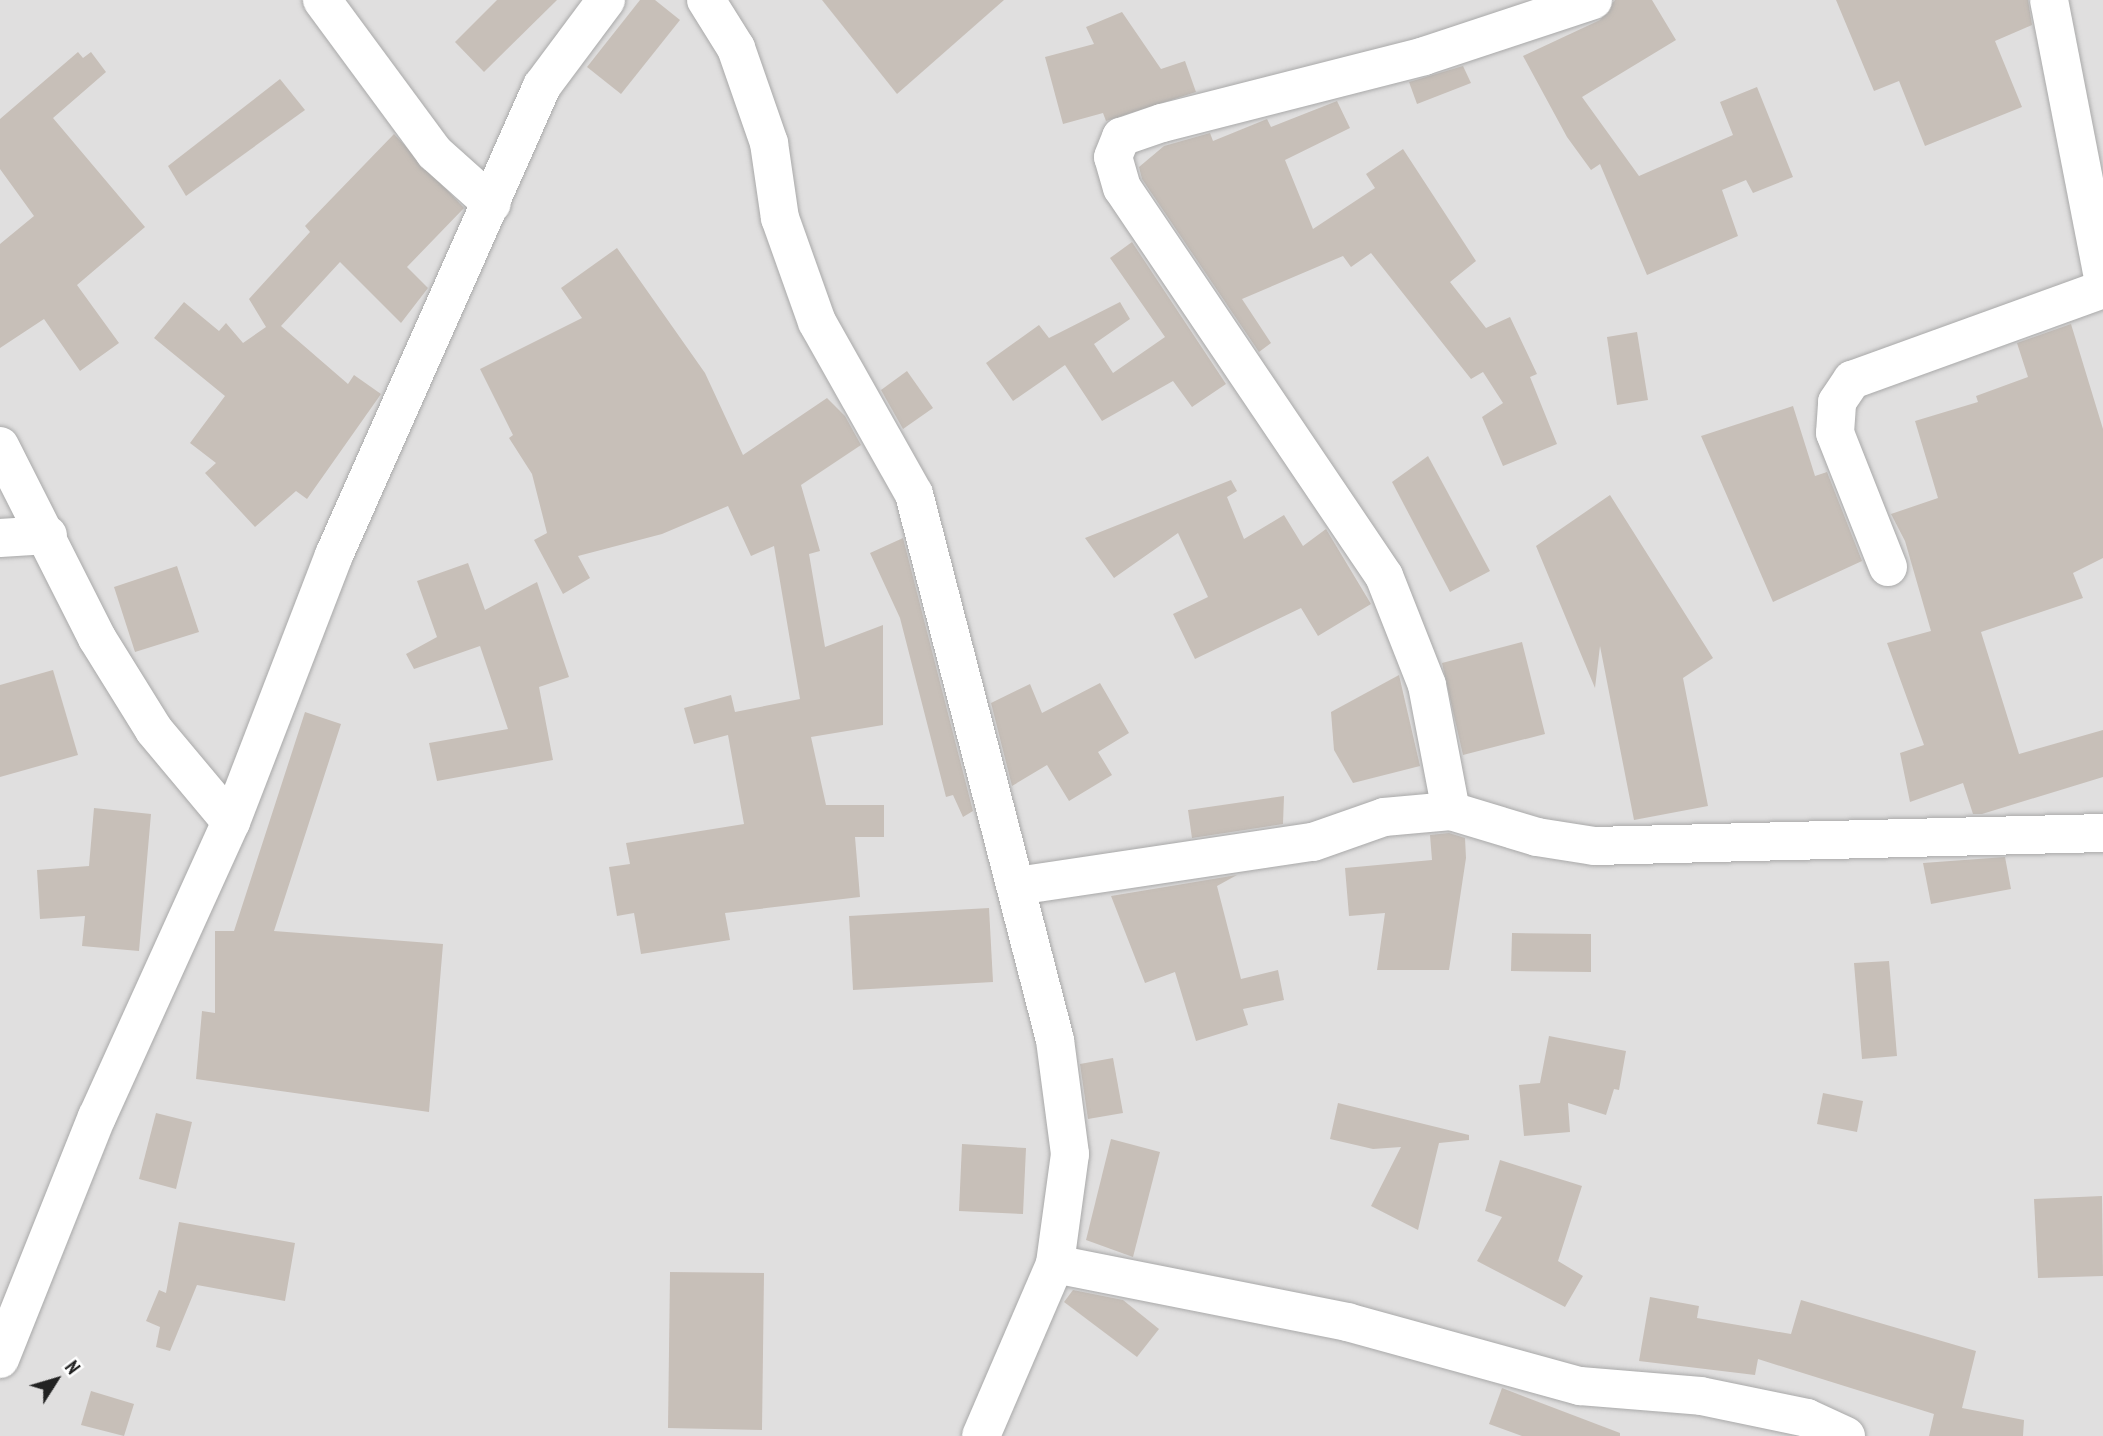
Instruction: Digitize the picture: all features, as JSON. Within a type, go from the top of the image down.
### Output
[{"type":"street","points":[[322,0],[435,153],[492,204]]},
{"type":"street","points":[[0,1359],[97,1117],[231,822],[334,555],[492,204],[542,86],[606,0]]},
{"type":"street","points":[[706,0],[736,48],[765,132],[780,218],[817,322],[915,494],[1055,1040],[1070,1154],[1055,1264],[981,1436]]},
{"type":"street","points":[[1451,811],[1427,685],[1384,576],[1122,188],[1113,157],[1121,137],[1162,123],[1424,56],[1593,0]]},
{"type":"street","points":[[2049,0],[2103,278]]},
{"type":"street","points":[[1888,567],[1835,433],[1837,402],[1852,380],[2103,289]]},
{"type":"street","points":[[0,446],[48,535],[97,638],[154,730],[231,822]]},
{"type":"street","points":[[0,538],[48,535]]},
{"type":"street","points":[[1017,886],[1313,842],[1384,817],[1451,811],[1537,837],[1594,846],[2103,833]]},
{"type":"street","points":[[1055,1264],[1347,1322],[1580,1386],[1701,1396],[1804,1427],[1846,1436]]},
{"type":"shaded area","points":[[0,0],[2103,0],[2103,1436],[0,1436]]},
{"type":"building","points":[[497,0],[557,0],[484,72],[455,42]]},
{"type":"building","points":[[640,0],[655,0],[680,20],[621,94],[587,67]]},
{"type":"building","points":[[822,0],[1004,0],[897,94]]},
{"type":"building","points":[[1615,0],[1652,0],[1676,40],[1582,97],[1639,176],[1733,135],[1720,102],[1757,87],[1793,177],[1753,193],[1746,180],[1722,190],[1738,236],[1647,275],[1600,164],[1591,170],[1567,137],[1523,56],[1600,20]]},
{"type":"building","points":[[1836,0],[2028,0],[2032,25],[1995,41],[2022,107],[1925,146],[1899,81],[1874,91]]},
{"type":"building","points":[[1122,12],[1161,69],[1185,61],[1196,92],[1106,121],[1103,113],[1063,124],[1045,57],[1094,44],[1086,27]]},
{"type":"building","points":[[78,52],[83,58],[91,52],[106,72],[53,118],[145,227],[77,285],[119,343],[80,371],[44,319],[0,348],[0,244],[34,216],[0,169],[0,119]]},
{"type":"building","points":[[1463,66],[1471,83],[1417,104],[1409,82]]},
{"type":"building","points":[[280,79],[305,110],[186,196],[168,166]]},
{"type":"building","points":[[1337,101],[1350,128],[1285,160],[1313,229],[1375,188],[1366,174],[1403,149],[1476,261],[1450,282],[1486,328],[1510,317],[1537,374],[1530,377],[1557,444],[1503,466],[1482,417],[1503,403],[1483,372],[1471,379],[1371,253],[1351,267],[1343,256],[1242,299],[1271,343],[1259,352],[1142,179],[1139,167],[1164,146],[1210,133],[1213,141],[1267,119],[1271,127]]},
{"type":"building","points":[[394,134],[464,208],[407,267],[428,288],[401,323],[340,262],[281,326],[348,384],[354,375],[381,394],[307,499],[296,491],[255,527],[205,473],[216,463],[190,443],[225,396],[154,338],[184,302],[219,331],[226,323],[243,343],[266,327],[249,299],[310,232],[305,226]]},
{"type":"building","points":[[1132,242],[1226,384],[1192,407],[1173,381],[1102,421],[1065,365],[1013,401],[986,363],[1039,325],[1049,338],[1120,302],[1130,319],[1094,344],[1113,373],[1165,337],[1110,258]]},
{"type":"building","points":[[617,248],[705,373],[743,455],[827,398],[845,416],[861,445],[801,485],[820,551],[809,554],[825,647],[883,625],[883,725],[811,737],[826,805],[884,805],[884,837],[855,837],[860,897],[725,913],[730,940],[641,954],[634,913],[617,916],[609,867],[630,864],[626,843],[744,824],[728,735],[694,744],[684,708],[731,695],[735,712],[800,699],[774,546],[751,556],[728,506],[662,534],[578,556],[590,578],[563,594],[534,540],[547,533],[532,474],[509,438],[513,435],[480,369],[582,318],[561,288]]},
{"type":"building","points":[[2071,324],[2103,429],[2103,558],[2073,573],[2083,598],[1981,632],[2019,754],[2103,730],[2103,777],[1982,814],[1973,814],[1963,783],[1910,802],[1900,753],[1924,745],[1887,643],[1931,631],[1905,541],[1891,514],[1938,498],[1915,421],[1978,402],[1976,396],[2028,377],[2017,343]]},
{"type":"building","points":[[1637,332],[1648,400],[1617,405],[1607,337]]},
{"type":"building","points":[[907,371],[933,408],[903,429],[881,390]]},
{"type":"building","points":[[1793,406],[1815,476],[1827,472],[1862,561],[1773,602],[1701,436]]},
{"type":"building","points":[[1428,456],[1490,571],[1450,592],[1392,482]]},
{"type":"building","points":[[1231,480],[1237,491],[1227,497],[1244,539],[1284,515],[1303,546],[1326,529],[1371,604],[1318,636],[1301,608],[1195,659],[1173,614],[1208,597],[1178,533],[1114,578],[1085,538]]},
{"type":"building","points":[[1610,495],[1713,658],[1683,678],[1708,806],[1634,820],[1600,646],[1595,688],[1536,546]]},
{"type":"building","points":[[903,538],[973,811],[963,817],[953,795],[946,797],[900,618],[870,553]]},
{"type":"building","points":[[468,563],[485,610],[537,582],[569,677],[539,687],[553,760],[437,781],[429,743],[508,729],[480,646],[414,669],[406,654],[437,637],[417,581]]},
{"type":"building","points":[[177,566],[199,632],[135,652],[114,587]]},
{"type":"building","points":[[1522,642],[1545,734],[1463,755],[1442,663]]},
{"type":"building","points":[[53,670],[78,755],[0,777],[0,685]]},
{"type":"building","points":[[1399,675],[1420,766],[1353,783],[1334,750],[1331,712]]},
{"type":"building","points":[[1100,683],[1129,733],[1098,752],[1112,775],[1069,801],[1047,765],[1012,786],[991,703],[1030,684],[1042,713]]},
{"type":"building","points":[[305,712],[341,724],[274,931],[443,944],[429,1112],[196,1079],[202,1011],[215,1013],[215,931],[234,931]]},
{"type":"building","points":[[1284,796],[1283,824],[1192,838],[1188,810]]},
{"type":"building","points":[[94,808],[151,814],[139,951],[82,946],[85,916],[40,919],[37,870],[89,866]]},
{"type":"building","points":[[1449,833],[1465,838],[1466,858],[1449,970],[1377,970],[1385,913],[1349,916],[1345,868],[1432,860],[1430,835]]},
{"type":"building","points":[[2005,857],[2011,889],[1931,904],[1923,863]]},
{"type":"building","points":[[1237,875],[1217,886],[1241,979],[1278,970],[1284,1000],[1243,1009],[1248,1025],[1196,1041],[1175,972],[1145,983],[1111,896]]},
{"type":"building","points":[[989,908],[993,982],[853,990],[849,916]]},
{"type":"building","points":[[1512,933],[1591,934],[1591,972],[1511,971]]},
{"type":"building","points":[[1889,961],[1897,1056],[1862,1059],[1854,963]]},
{"type":"building","points":[[1549,1036],[1626,1051],[1619,1090],[1614,1089],[1606,1115],[1568,1103],[1570,1132],[1524,1136],[1519,1085],[1540,1083]]},
{"type":"building","points":[[1113,1058],[1123,1113],[1088,1119],[1080,1064]]},
{"type":"building","points":[[1823,1093],[1863,1101],[1857,1132],[1817,1124]]},
{"type":"building","points":[[1338,1103],[1469,1135],[1469,1140],[1439,1143],[1418,1230],[1371,1206],[1401,1147],[1373,1149],[1330,1139]]},
{"type":"building","points":[[156,1113],[192,1122],[176,1189],[139,1179]]},
{"type":"building","points":[[1111,1139],[1160,1152],[1133,1257],[1086,1240]]},
{"type":"building","points":[[962,1144],[1026,1148],[1023,1214],[959,1211]]},
{"type":"building","points":[[1500,1160],[1582,1186],[1558,1261],[1583,1276],[1565,1307],[1477,1261],[1502,1217],[1485,1211]]},
{"type":"building","points":[[2102,1196],[2103,1276],[2038,1278],[2034,1199]]},
{"type":"building","points":[[179,1222],[295,1243],[285,1301],[197,1285],[170,1351],[156,1347],[160,1327],[146,1321],[159,1290],[166,1293]]},
{"type":"building","points":[[670,1272],[764,1273],[762,1430],[668,1428]]},
{"type":"building","points":[[1073,1290],[1123,1300],[1159,1329],[1137,1357],[1064,1302]]},
{"type":"building","points":[[1650,1297],[1699,1306],[1697,1318],[1791,1334],[1801,1300],[1976,1351],[1962,1408],[2024,1420],[2023,1436],[1929,1436],[1934,1414],[1758,1359],[1755,1375],[1639,1361]]},
{"type":"building","points":[[1502,1388],[1620,1433],[1620,1436],[1522,1436],[1489,1424]]},
{"type":"building","points":[[91,1391],[134,1404],[124,1436],[81,1425]]}]
